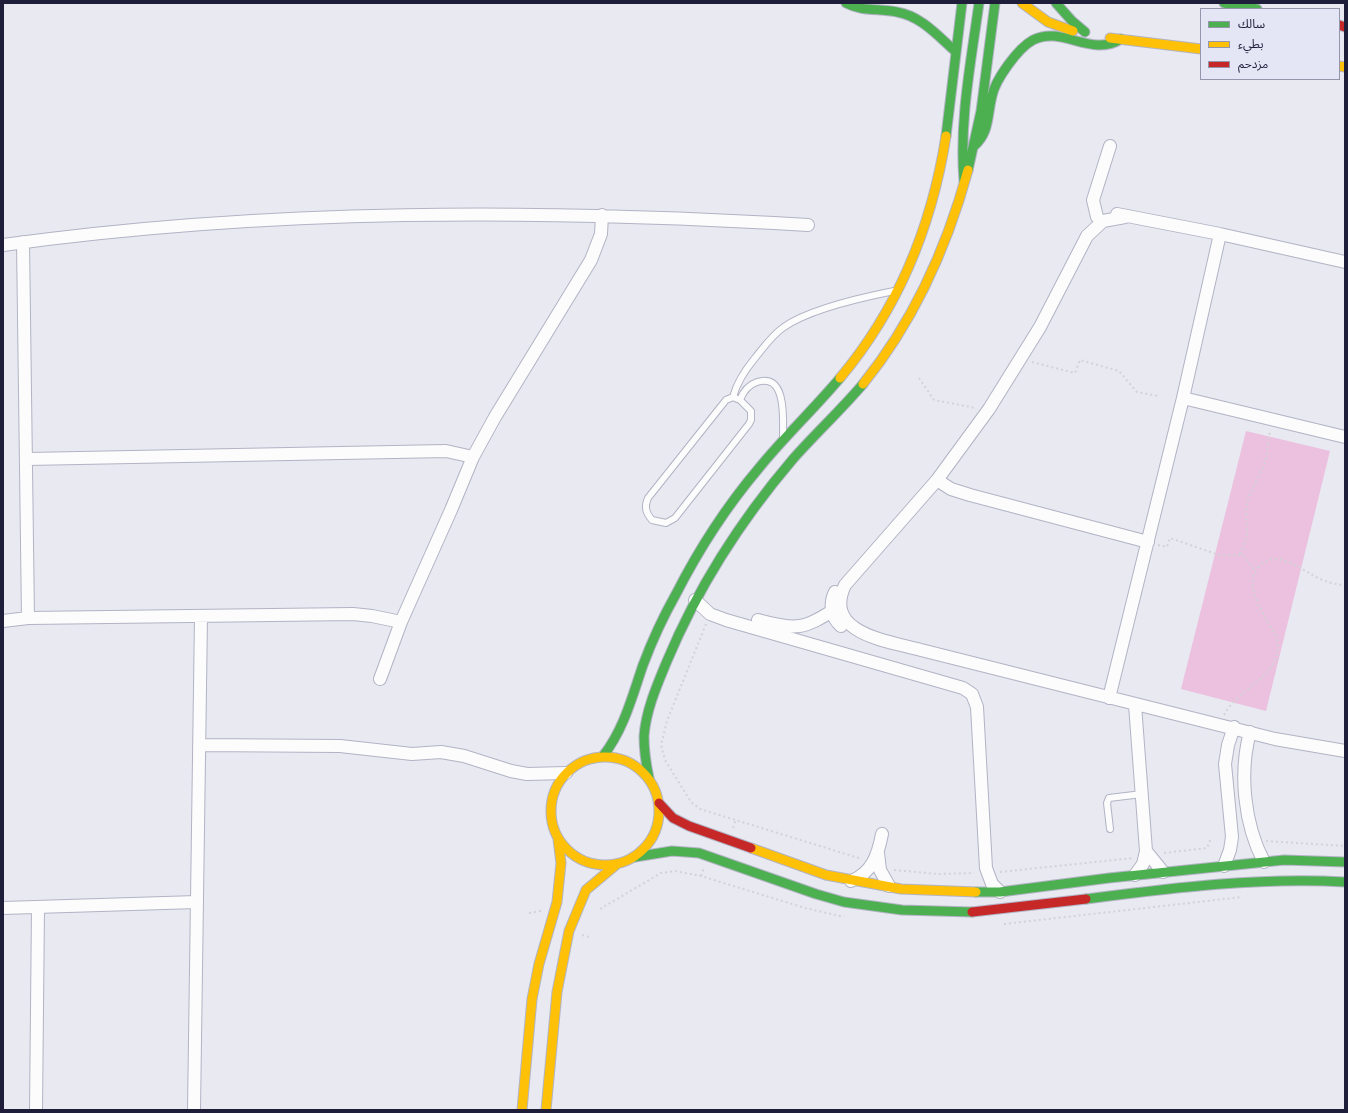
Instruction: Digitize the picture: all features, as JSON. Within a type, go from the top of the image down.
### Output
[{"type":"main road","points":[[846,3],[858,8],[896,11],[911,16],[928,27],[955,51]]},
{"type":"main road","points":[[635,857],[649,844],[654,836],[660,818],[659,803],[655,788],[649,778],[644,757],[645,726],[686,600],[694,561],[718,522],[748,481],[846,371],[875,330],[897,291],[918,244],[936,189],[945,142],[962,3]]},
{"type":"main road","points":[[964,181],[962,155],[963,129],[979,3]]},
{"type":"main road","points":[[603,756],[620,731],[648,654],[686,600],[724,552],[769,490],[793,460],[856,392],[895,340],[920,296],[932,269],[964,181],[974,146],[985,83],[994,3]]},
{"type":"main road","points":[[1022,3],[1048,22],[1065,29],[1121,39],[1200,48]]},
{"type":"main road","points":[[1056,3],[1072,22],[1088,34]]},
{"type":"main road","points":[[1224,3],[1252,8]]},
{"type":"main road","points":[[974,146],[983,138],[988,128],[992,94],[996,83],[1031,41],[1039,37],[1050,36],[1104,46],[1114,45],[1121,39]]},
{"type":"main road","points":[[522,1110],[532,999],[539,964],[557,902],[561,864],[558,839],[551,818],[551,805],[556,788],[566,773],[586,760],[603,756],[620,758],[631,763],[649,778]]},
{"type":"main road","points":[[659,803],[673,818],[689,826],[826,875],[851,881],[941,892],[1000,892],[1136,875],[1264,862],[1298,860],[1345,862]]},
{"type":"main road","points":[[558,839],[571,853],[588,863],[597,865],[617,864]]},
{"type":"main road","points":[[546,1110],[558,992],[569,931],[586,890],[597,879],[617,864],[635,857],[664,850],[694,852],[709,855],[817,894],[862,905],[932,912],[1013,909],[1242,882],[1288,880],[1345,882]]},
{"type":"street","points":[[1098,217],[1093,200],[1110,146]]},
{"type":"street","points":[[1083,242],[1086,230],[1098,217],[1111,213],[1125,217],[1220,234],[1345,262]]},
{"type":"street","points":[[3,245],[155,228],[326,218],[471,214],[602,215],[808,225]]},
{"type":"street","points":[[380,679],[401,622],[473,457],[495,417],[592,260],[601,234],[602,215]]},
{"type":"street","points":[[1125,217],[1103,221],[1091,230],[1083,242],[1040,327],[989,409],[937,480],[906,517],[855,572],[842,593],[836,608],[835,619],[843,628],[854,634],[868,635],[1109,698],[1222,724],[1301,745],[1345,751]]},
{"type":"street","points":[[1109,698],[1148,542],[1220,234]]},
{"type":"street","points":[[23,242],[28,618]]},
{"type":"street","points":[[1182,398],[1345,437]]},
{"type":"street","points":[[27,459],[446,451],[473,457]]},
{"type":"street","points":[[937,480],[951,489],[970,495],[1148,542]]},
{"type":"street","points":[[686,600],[710,614],[726,620],[963,688],[972,694],[977,707],[986,868],[992,884],[1000,892]]},
{"type":"street","points":[[758,620],[795,628],[810,624],[836,608]]},
{"type":"street","points":[[3,621],[28,618],[352,614],[372,616],[401,622]]},
{"type":"street","points":[[194,1110],[200,617]]},
{"type":"street","points":[[1135,704],[1142,794],[1143,864],[1136,875]]},
{"type":"street","points":[[1224,866],[1230,850],[1232,836],[1226,783],[1226,754],[1234,727]]},
{"type":"street","points":[[1250,732],[1245,755],[1244,780],[1252,834],[1264,862]]},
{"type":"street","points":[[199,745],[340,746],[412,754],[441,752],[464,756],[511,771],[527,774],[566,773]]},
{"type":"street","points":[[1226,783],[1234,778],[1244,780]]},
{"type":"street","points":[[851,881],[858,878],[870,868],[878,851],[882,834]]},
{"type":"street","points":[[878,851],[880,870],[889,886]]},
{"type":"street","points":[[1142,854],[1163,872]]},
{"type":"street","points":[[3,908],[196,902]]},
{"type":"street","points":[[36,1110],[38,907]]},
{"type":"lane","points":[[733,397],[740,400],[751,411],[751,420],[749,424],[675,518],[671,521],[661,523],[652,520],[646,507],[648,498],[724,402],[733,397],[736,386],[744,372],[769,340],[791,323],[811,314],[845,303],[897,291]]},
{"type":"lane","points":[[740,400],[749,386],[758,382],[767,381],[776,387],[782,405],[783,440]]},
{"type":"lane","points":[[1110,829],[1107,803],[1109,798],[1142,794]]},
{"type":"path","points":[[1026,360],[1075,373],[1080,360],[1119,371],[1137,392],[1158,396]]},
{"type":"path","points":[[919,378],[931,397],[938,402],[989,409]]},
{"type":"path","points":[[1240,554],[1247,537],[1246,509],[1248,499],[1266,460],[1270,439],[1270,419]]},
{"type":"path","points":[[1148,542],[1167,547],[1170,538],[1219,555],[1240,554],[1247,559],[1256,571]]},
{"type":"path","points":[[1222,724],[1224,715],[1231,704],[1269,671],[1277,658],[1278,643],[1276,636],[1252,588],[1256,571],[1266,561],[1277,558],[1287,561],[1317,579],[1334,584],[1345,585]]},
{"type":"path","points":[[710,614],[668,721],[661,746],[665,760],[691,802],[700,809],[867,860]]},
{"type":"path","points":[[1252,834],[1256,832],[1260,840],[1345,846]]},
{"type":"path","points":[[1162,854],[1207,848],[1211,838]]},
{"type":"path","points":[[1000,872],[1142,854]]},
{"type":"path","points":[[892,870],[938,874],[974,873]]},
{"type":"shaded area","points":[[1246,431],[1330,451],[1266,711],[1181,689]]},
{"type":"traffic: fast","points":[[846,3],[858,8],[906,14],[929,27],[955,51]]},
{"type":"traffic: fast","points":[[946,136],[962,3]]},
{"type":"traffic: fast","points":[[964,181],[964,114],[979,3]]},
{"type":"traffic: fast","points":[[968,170],[981,111],[995,3]]},
{"type":"traffic: fast","points":[[1056,3],[1072,21],[1085,32]]},
{"type":"traffic: fast","points":[[1224,3],[1252,8]]},
{"type":"traffic: fast","points":[[974,146],[983,135],[994,89],[1002,73],[1014,57],[1027,44],[1044,36],[1055,36],[1088,44],[1099,45],[1110,44],[1121,39]]},
{"type":"traffic: fast","points":[[603,756],[617,735],[622,724],[646,656],[662,620],[685,577],[724,513],[779,445],[840,378]]},
{"type":"traffic: fast","points":[[649,778],[644,742],[647,717],[652,698],[663,670],[692,607],[738,530],[774,482],[793,459],[863,384]]},
{"type":"traffic: fast","points":[[635,857],[672,851],[699,853],[816,894],[844,902],[902,910],[972,912]]},
{"type":"traffic: fast","points":[[976,892],[1000,892],[1109,878],[1284,860],[1345,862]]},
{"type":"traffic: fast","points":[[1086,899],[1216,884],[1280,881],[1345,882]]},
{"type":"traffic: slow","points":[[1022,3],[1048,22],[1073,31]]},
{"type":"traffic: slow","points":[[1110,38],[1200,49]]},
{"type":"traffic: slow","points":[[1340,66],[1345,67]]},
{"type":"traffic: slow","points":[[840,378],[861,351],[879,324],[910,264],[932,202],[946,136]]},
{"type":"traffic: slow","points":[[863,384],[898,335],[927,282],[950,227],[968,170]]},
{"type":"traffic: slow","points":[[605,757],[626,761],[644,772],[655,790],[659,811],[655,832],[644,850],[626,861],[605,865],[584,861],[566,850],[555,832],[551,811],[555,790],[566,772],[584,761],[605,757]]},
{"type":"traffic: slow","points":[[522,1110],[532,999],[539,964],[557,902],[561,863],[558,839]]},
{"type":"traffic: slow","points":[[751,848],[826,875],[901,889],[976,892]]},
{"type":"traffic: slow","points":[[546,1110],[557,992],[569,931],[586,890],[617,864]]},
{"type":"traffic: jam","points":[[1340,25],[1345,27]]},
{"type":"traffic: jam","points":[[659,803],[673,818],[689,826],[751,848]]},
{"type":"traffic: jam","points":[[972,912],[1086,899]]}]
